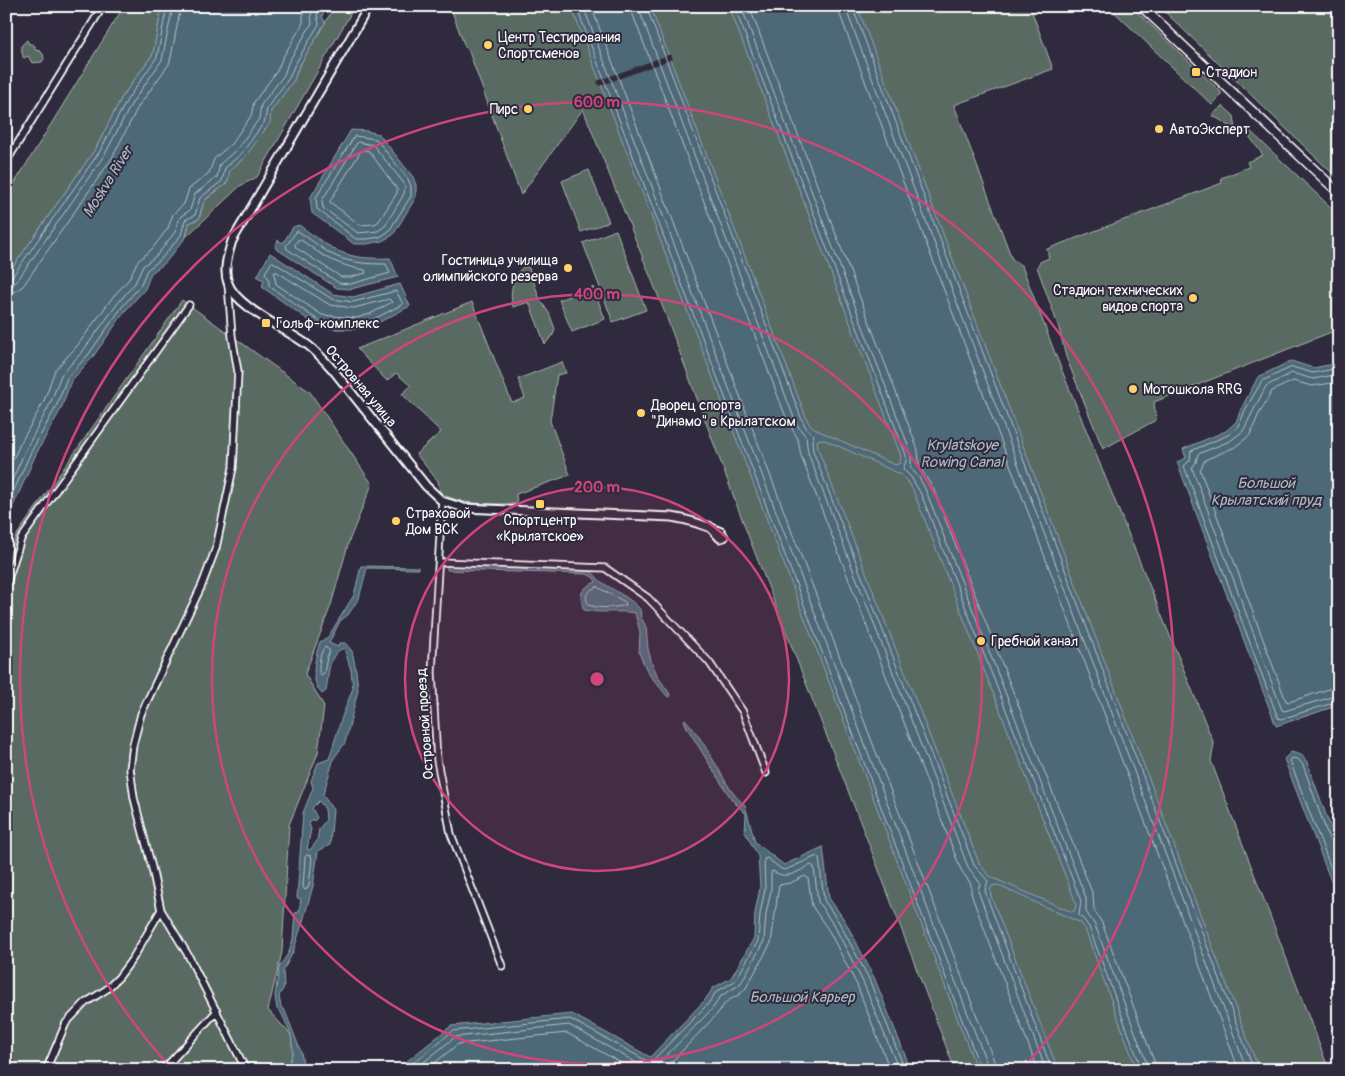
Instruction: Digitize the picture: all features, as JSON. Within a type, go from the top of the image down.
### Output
[{"type":"main road","points":[[1141,6],[1339,194]]},
{"type":"street","points":[[6,162],[103,6]]},
{"type":"street","points":[[246,1070],[188,955],[161,910],[134,798],[130,769],[133,745],[141,714],[202,585],[216,548],[233,468],[238,372],[232,336],[226,265],[232,241],[369,6]]},
{"type":"street","points":[[220,264],[228,255]]},
{"type":"street","name":"Островная улица","points":[[228,283],[235,296],[248,307],[309,346],[321,357],[426,486],[442,501],[464,508],[672,517],[697,522],[721,532]]},
{"type":"street","points":[[6,586],[21,539],[189,306]]},
{"type":"street","name":"Островной проезд","points":[[442,501],[432,672],[437,760],[451,834],[502,966]]},
{"type":"street","points":[[439,562],[605,568],[648,598],[709,662],[743,712],[766,773]]},
{"type":"street","points":[[46,1070],[66,1023],[85,1003],[107,989],[119,977],[133,958],[161,910]]},
{"type":"street","points":[[163,1070],[217,1011]]},
{"type":"green space","points":[[124,6],[162,6],[153,54],[122,97],[96,148],[6,277],[6,197]]},
{"type":"green space","points":[[335,6],[355,6],[257,177],[240,186],[186,237],[189,223],[199,219],[204,201],[226,184],[229,171],[245,157],[271,111],[294,80],[298,68]]},
{"type":"green space","name":"Гребной канал","points":[[450,6],[1044,6],[1032,12],[1053,69],[954,105],[1012,259],[1022,266],[1056,356],[1214,744],[1211,761],[1329,1070],[955,1070],[748,535],[665,313],[583,109],[521,195],[468,49],[465,47]]},
{"type":"green space","points":[[1108,6],[1131,6],[1221,92],[1221,95],[1212,105]]},
{"type":"green space","points":[[1159,6],[1339,6],[1339,179],[1334,175]]},
{"type":"green space","points":[[27,40],[29,44],[35,46],[35,50],[43,54],[44,59],[42,62],[32,63],[28,56],[23,57],[21,46]]},
{"type":"green space","points":[[1223,106],[1234,116],[1236,130],[1212,115]]},
{"type":"green space","name":"Стадион технических видов спорта","points":[[1248,129],[1339,215],[1339,329],[1154,402],[1156,420],[1103,449],[1066,357],[1059,328],[1037,267],[1040,262],[1049,258],[1047,249],[1222,183],[1221,178],[1249,167],[1247,162],[1263,155],[1246,132]]},
{"type":"green space","points":[[589,170],[609,222],[581,232],[562,181]]},
{"type":"green space","points":[[616,230],[646,310],[613,322],[583,243]]},
{"type":"green space","points":[[525,266],[529,268],[540,300],[549,313],[555,329],[553,335],[545,344],[529,302],[513,307],[511,297],[514,279]]},
{"type":"green space","points":[[593,287],[605,319],[572,332],[559,300]]},
{"type":"green space","points":[[182,300],[310,392],[372,484],[349,541],[331,605],[305,674],[324,706],[318,753],[289,825],[282,952],[268,1010],[291,1035],[293,1052],[287,1070],[6,1070],[6,566],[16,536]]},
{"type":"green space","points":[[472,302],[511,401],[514,402],[525,398],[518,379],[562,362],[566,373],[557,375],[550,421],[570,475],[516,494],[517,504],[467,502],[449,497],[440,492],[438,481],[416,454],[441,432],[402,394],[411,386],[396,373],[387,381],[357,349]]},
{"type":"water","name":"Moskva River","points":[[162,6],[327,6],[322,16],[325,23],[298,68],[294,80],[271,111],[270,123],[245,157],[229,171],[229,177],[225,185],[205,200],[199,219],[189,223],[186,237],[165,263],[151,273],[145,289],[126,310],[92,358],[71,381],[61,409],[36,454],[6,518],[6,277],[96,148],[122,97],[153,54]]},
{"type":"water","name":"Krylatskoye Rowing Canal","points":[[571,6],[650,6],[807,420],[810,425],[819,431],[895,465],[900,463],[901,456],[729,6],[857,6],[1259,1070],[1137,1070],[1085,929],[1081,923],[997,885],[992,886],[990,890],[991,896],[1058,1070],[977,1070]],"holes":[[[819,439],[900,474],[907,480],[913,490],[1076,903],[1075,910],[1072,912],[995,879],[988,875],[979,863],[818,449],[817,441]]]},
{"type":"water","points":[[351,130],[379,134],[413,177],[416,185],[416,197],[393,235],[382,241],[354,244],[312,213],[310,198]]},
{"type":"water","points":[[299,225],[341,252],[361,257],[390,258],[398,277],[351,289],[337,288],[275,248],[278,240],[283,243],[293,227]]},
{"type":"water","points":[[270,253],[333,294],[353,297],[400,284],[410,306],[374,325],[357,329],[336,329],[317,326],[262,287],[264,280],[257,277]]},
{"type":"water","name":"Большой Крылатский пруд","points":[[1291,361],[1313,368],[1339,363],[1339,705],[1276,726],[1177,462],[1186,458],[1183,449],[1226,431],[1236,422],[1258,377]]},
{"type":"water","points":[[361,566],[418,567],[418,569],[367,568],[359,598],[348,615],[340,621],[329,643],[338,647],[339,643],[345,643],[352,651],[358,690],[345,743],[334,758],[323,795],[333,810],[330,845],[318,851],[313,886],[303,921],[293,952],[283,971],[284,987],[279,996],[281,1007],[285,1011],[301,1052],[304,1070],[287,1070],[293,1052],[291,1035],[282,1014],[277,1009],[275,996],[279,968],[289,952],[293,939],[295,913],[299,912],[301,899],[297,898],[303,813],[313,788],[311,781],[318,763],[329,759],[353,688],[351,670],[344,648],[334,655],[326,691],[322,694],[314,676],[314,669],[320,642],[328,637],[354,595]],"holes":[[[319,801],[325,809],[326,820],[319,829],[317,841],[310,850],[307,849],[311,829],[309,824],[312,819],[314,821],[317,818],[312,808]]]},
{"type":"water","points":[[447,566],[588,570],[640,609],[641,617],[646,627],[648,649],[652,663],[670,697],[667,696],[648,673],[639,653],[640,632],[635,613],[584,610],[581,600],[582,592],[596,582],[594,578],[587,574],[447,570]]},
{"type":"water","name":"Большой Карьер","points":[[685,719],[703,742],[736,797],[745,805],[755,842],[784,865],[823,847],[829,898],[845,921],[874,977],[911,1070],[396,1070],[451,1026],[572,1014],[650,1057],[705,1000],[713,988],[731,978],[754,938],[755,913],[760,888],[758,856],[745,832],[746,814],[732,800],[723,786],[687,728]]},
{"type":"water","points":[[1291,752],[1302,755],[1307,762],[1334,837],[1339,837],[1339,902],[1284,759]]},
{"type":"pier","points":[[671,54],[673,59],[599,86],[597,81]]},
{"type":"place","name":"Центр Тестирования Спортсменов","points":[[488,45]]},
{"type":"place","name":"Стадион","points":[[1196,72]]},
{"type":"place","name":"Пирс","points":[[528,109]]},
{"type":"place","name":"АвтоЭксперт","points":[[1159,129]]},
{"type":"place","name":"Гостиница училища олимпийского резерва","points":[[568,268]]},
{"type":"place","name":"Стадион технических видов спорта","points":[[1193,298]]},
{"type":"place","name":"Гольф-комплекс","points":[[266,323]]},
{"type":"place","name":"Мотошкола RRG","points":[[1133,389]]},
{"type":"place","name":"Дворец спорта \"Динамо\" в Крылатском","points":[[641,413]]},
{"type":"place","name":"Спортцентр «Крылатское»","points":[[540,504]]},
{"type":"place","name":"Страховой Дом ВСК","points":[[396,521]]},
{"type":"place","name":"Гребной канал","points":[[981,641]]}]
